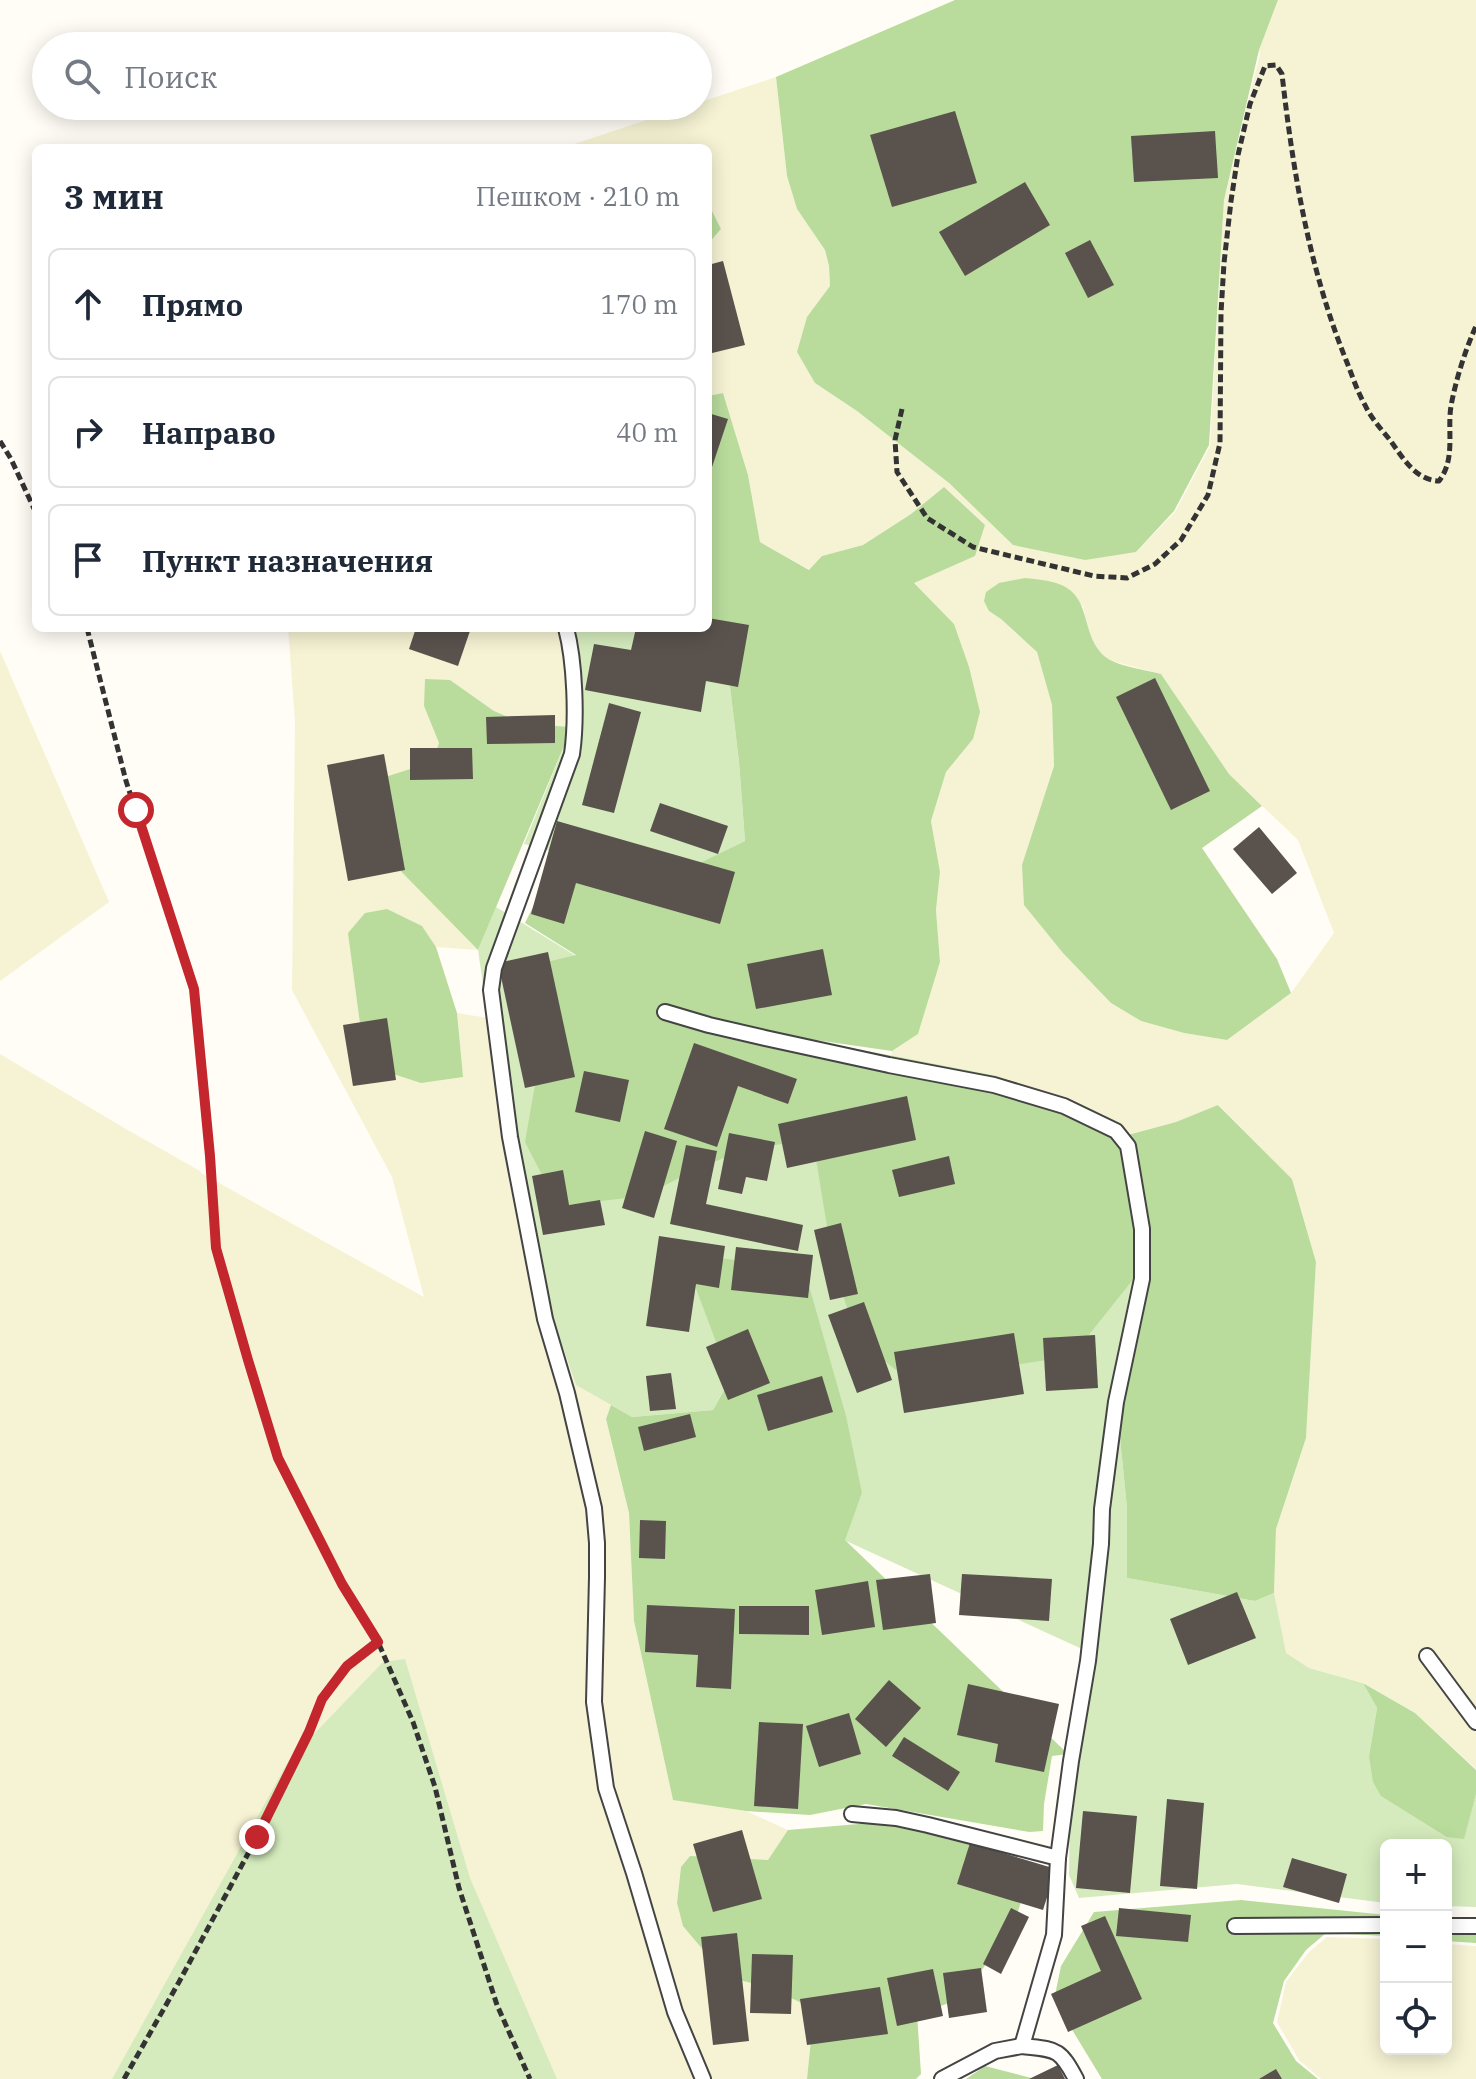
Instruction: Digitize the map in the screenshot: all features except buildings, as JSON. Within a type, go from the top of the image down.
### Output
[{"type":"lane","points":[[566,632],[574,694],[572,754],[494,968],[491,990],[510,1137],[545,1319],[567,1393],[594,1508],[597,1577],[594,1702],[606,1788],[675,2012],[703,2079]]},
{"type":"lane","points":[[665,1012],[765,1038],[994,1085],[1064,1106],[1116,1131],[1128,1146],[1142,1229],[1142,1279],[1116,1402],[1102,1509],[1088,1661],[1058,1858],[1054,1935],[1022,2046]]},
{"type":"lane","points":[[1427,1656],[1476,1722]]},
{"type":"lane","points":[[852,1814],[912,1821],[1058,1858]]},
{"type":"lane","points":[[1235,1926],[1380,1925]]},
{"type":"lane","points":[[1452,1926],[1476,1926]]},
{"type":"lane","points":[[942,2079],[995,2051],[1022,2046],[1057,2051],[1076,2079]]},
{"type":"path","points":[[902,409],[895,440],[897,472],[927,518],[973,547],[1094,576],[1127,578],[1155,564],[1181,540],[1208,495],[1220,443],[1221,313],[1231,201],[1250,104],[1265,66],[1269,64],[1276,65],[1282,74],[1297,185],[1320,288],[1337,338],[1364,405],[1401,456],[1417,474],[1429,480],[1439,481],[1446,472],[1451,408],[1476,326]]},
{"type":"path","points":[[0,441],[32,504]]},
{"type":"path","points":[[88,632],[126,781],[194,989],[216,1248],[278,1458],[342,1584],[378,1642],[413,1722],[435,1787],[459,1888],[497,2005],[530,2079]]},
{"type":"path","points":[[124,2079],[257,1837],[322,1699],[347,1666],[378,1642]]},
{"type":"shaded area","points":[[1278,0],[1476,0],[1476,1769],[1415,1713],[1364,1683],[1309,1668],[1285,1653],[1274,1593],[1276,1529],[1306,1438],[1316,1262],[1292,1179],[1219,1105],[1176,1122],[1113,1139],[1079,1107],[997,1076],[891,1056],[892,1051],[918,1034],[940,962],[936,910],[940,872],[931,821],[946,772],[973,739],[954,624],[913,583],[975,556],[944,487],[911,514],[863,545],[822,556],[810,570],[760,542],[748,475],[723,393],[712,395],[712,239],[721,229],[712,211],[712,144],[574,144],[647,120],[712,120],[712,98],[776,77],[787,176],[797,209],[825,250],[829,266],[830,286],[820,301],[815,383],[857,411],[949,483],[1013,545],[1136,552],[1175,512],[1210,446],[1224,200],[1260,54]],"holes":[[[1083,606],[1091,642],[1108,660],[1161,674],[1229,774],[1298,840],[1334,933],[1291,993],[1227,1040],[1184,1033],[1141,1021],[1111,1003],[1023,865],[1054,766],[1052,705],[1037,652],[989,611]]]},
{"type":"shaded area","points":[[288,632],[560,632],[572,727],[525,724],[494,711],[450,680],[424,706],[439,743],[386,855],[478,950],[436,947],[422,926],[462,1077],[457,1013],[488,1018],[516,1212],[576,1385],[611,1405],[606,1419],[629,1513],[634,1621],[673,1799],[746,1811],[788,1830],[768,1860],[681,1867],[677,1903],[683,1925],[770,1988],[814,2009],[807,2079],[0,2079],[0,1054],[201,1173],[424,1297],[392,1177],[292,990],[295,721]]},
{"type":"shaded area","points":[[0,651],[109,902],[0,981]]},
{"type":"shaded area","points":[[1327,1937],[1380,1939],[1380,2055],[1452,2055],[1452,1944],[1476,1946],[1476,2079],[1321,2079],[1299,2060],[1277,2022],[1286,1982],[1309,1952]]},
{"type":"green space","points":[[955,0],[1278,0],[1259,50],[1224,200],[1209,445],[1174,511],[1136,552],[1085,560],[1013,545],[949,483],[857,411],[815,383],[797,352],[807,317],[830,286],[829,266],[825,250],[797,209],[787,176],[776,77]]},
{"type":"green space","points":[[712,211],[721,229],[712,239]]},
{"type":"green space","points":[[723,393],[748,475],[760,542],[809,570],[822,556],[863,545],[911,514],[944,487],[985,525],[975,556],[914,583],[954,624],[980,712],[973,739],[946,772],[931,821],[940,872],[936,910],[940,962],[918,1034],[892,1051],[767,1035],[997,1076],[1079,1107],[1113,1139],[1176,1122],[1218,1105],[1292,1179],[1316,1262],[1306,1438],[1276,1529],[1274,1593],[1255,1601],[1127,1578],[1127,1508],[1119,1428],[1135,1277],[1072,1356],[910,1381],[858,1340],[834,1269],[813,1141],[749,1148],[695,1170],[644,1196],[558,1206],[525,1142],[539,1062],[534,965],[576,955],[525,923],[559,854],[662,881],[745,841],[726,653],[711,632],[712,395]]},
{"type":"green space","points":[[1025,578],[1056,583],[1068,589],[1082,606],[1092,639],[1107,658],[1125,666],[1161,674],[1229,774],[1262,806],[1202,848],[1277,959],[1291,993],[1227,1040],[1184,1033],[1141,1021],[1111,1003],[1063,953],[1024,905],[1022,865],[1054,766],[1052,705],[1037,652],[989,611],[984,601],[986,592],[999,583]]},
{"type":"green space","points":[[560,632],[655,632],[726,653],[745,841],[662,881],[524,844],[572,727]]},
{"type":"green space","points":[[425,679],[450,680],[494,711],[525,724],[572,727],[478,950],[386,856],[379,779],[432,762],[439,743],[424,706]]},
{"type":"green space","points":[[496,907],[576,956],[535,965],[695,1170],[749,1148],[813,1141],[823,1198],[1135,1276],[1119,1428],[1127,1508],[1127,1578],[1255,1601],[1274,1593],[1286,1653],[1309,1668],[1363,1683],[1377,1708],[1369,1756],[1463,1839],[1476,1794],[1476,1907],[1452,1906],[1452,1839],[1380,1839],[1380,1902],[1237,1884],[1079,1898],[1069,1875],[1070,1788],[1093,1654],[844,1540],[862,1493],[730,1378],[713,1410],[632,1417],[576,1385],[516,1212],[478,950]]},
{"type":"green space","points":[[387,909],[422,926],[436,947],[457,1013],[463,1077],[421,1083],[384,1071],[364,1054],[348,933],[365,913]]},
{"type":"green space","points":[[683,1254],[804,1268],[846,1416],[862,1493],[845,1540],[1068,1754],[1052,1756],[1043,1831],[1029,1832],[866,1804],[810,1815],[746,1811],[673,1800],[634,1621],[629,1513],[606,1419],[611,1405],[632,1417],[713,1410],[730,1379]]},
{"type":"green space","points":[[405,1659],[470,1878],[557,2079],[112,2079],[289,1760],[383,1662]]},
{"type":"green space","points":[[1363,1683],[1415,1713],[1476,1770],[1476,1794],[1464,1839],[1447,1837],[1381,1796],[1373,1782],[1369,1756],[1377,1708]]},
{"type":"green space","points":[[894,1821],[962,1836],[1029,1875],[1014,1925],[961,1999],[917,2014],[921,2074],[916,2079],[807,2079],[814,2009],[770,1988],[725,1976],[683,1926],[677,1903],[681,1867],[690,1856],[768,1860],[788,1830]]},
{"type":"green space","points":[[1241,1900],[1380,1914],[1380,1936],[1326,1933],[1306,1950],[1284,1981],[1273,2023],[1296,2061],[1318,2079],[1102,2079],[1054,2000],[1061,1966],[1094,1912]]},
{"type":"green space","points":[[1476,1918],[1476,1943],[1452,1941],[1452,1919]]},
{"type":"green space","points":[[985,2066],[1035,2079],[966,2079]]},
{"type":"route","points":[[136,810],[194,989],[216,1248],[248,1360],[278,1458],[342,1584],[378,1642],[347,1666],[322,1699],[257,1837]]}]
